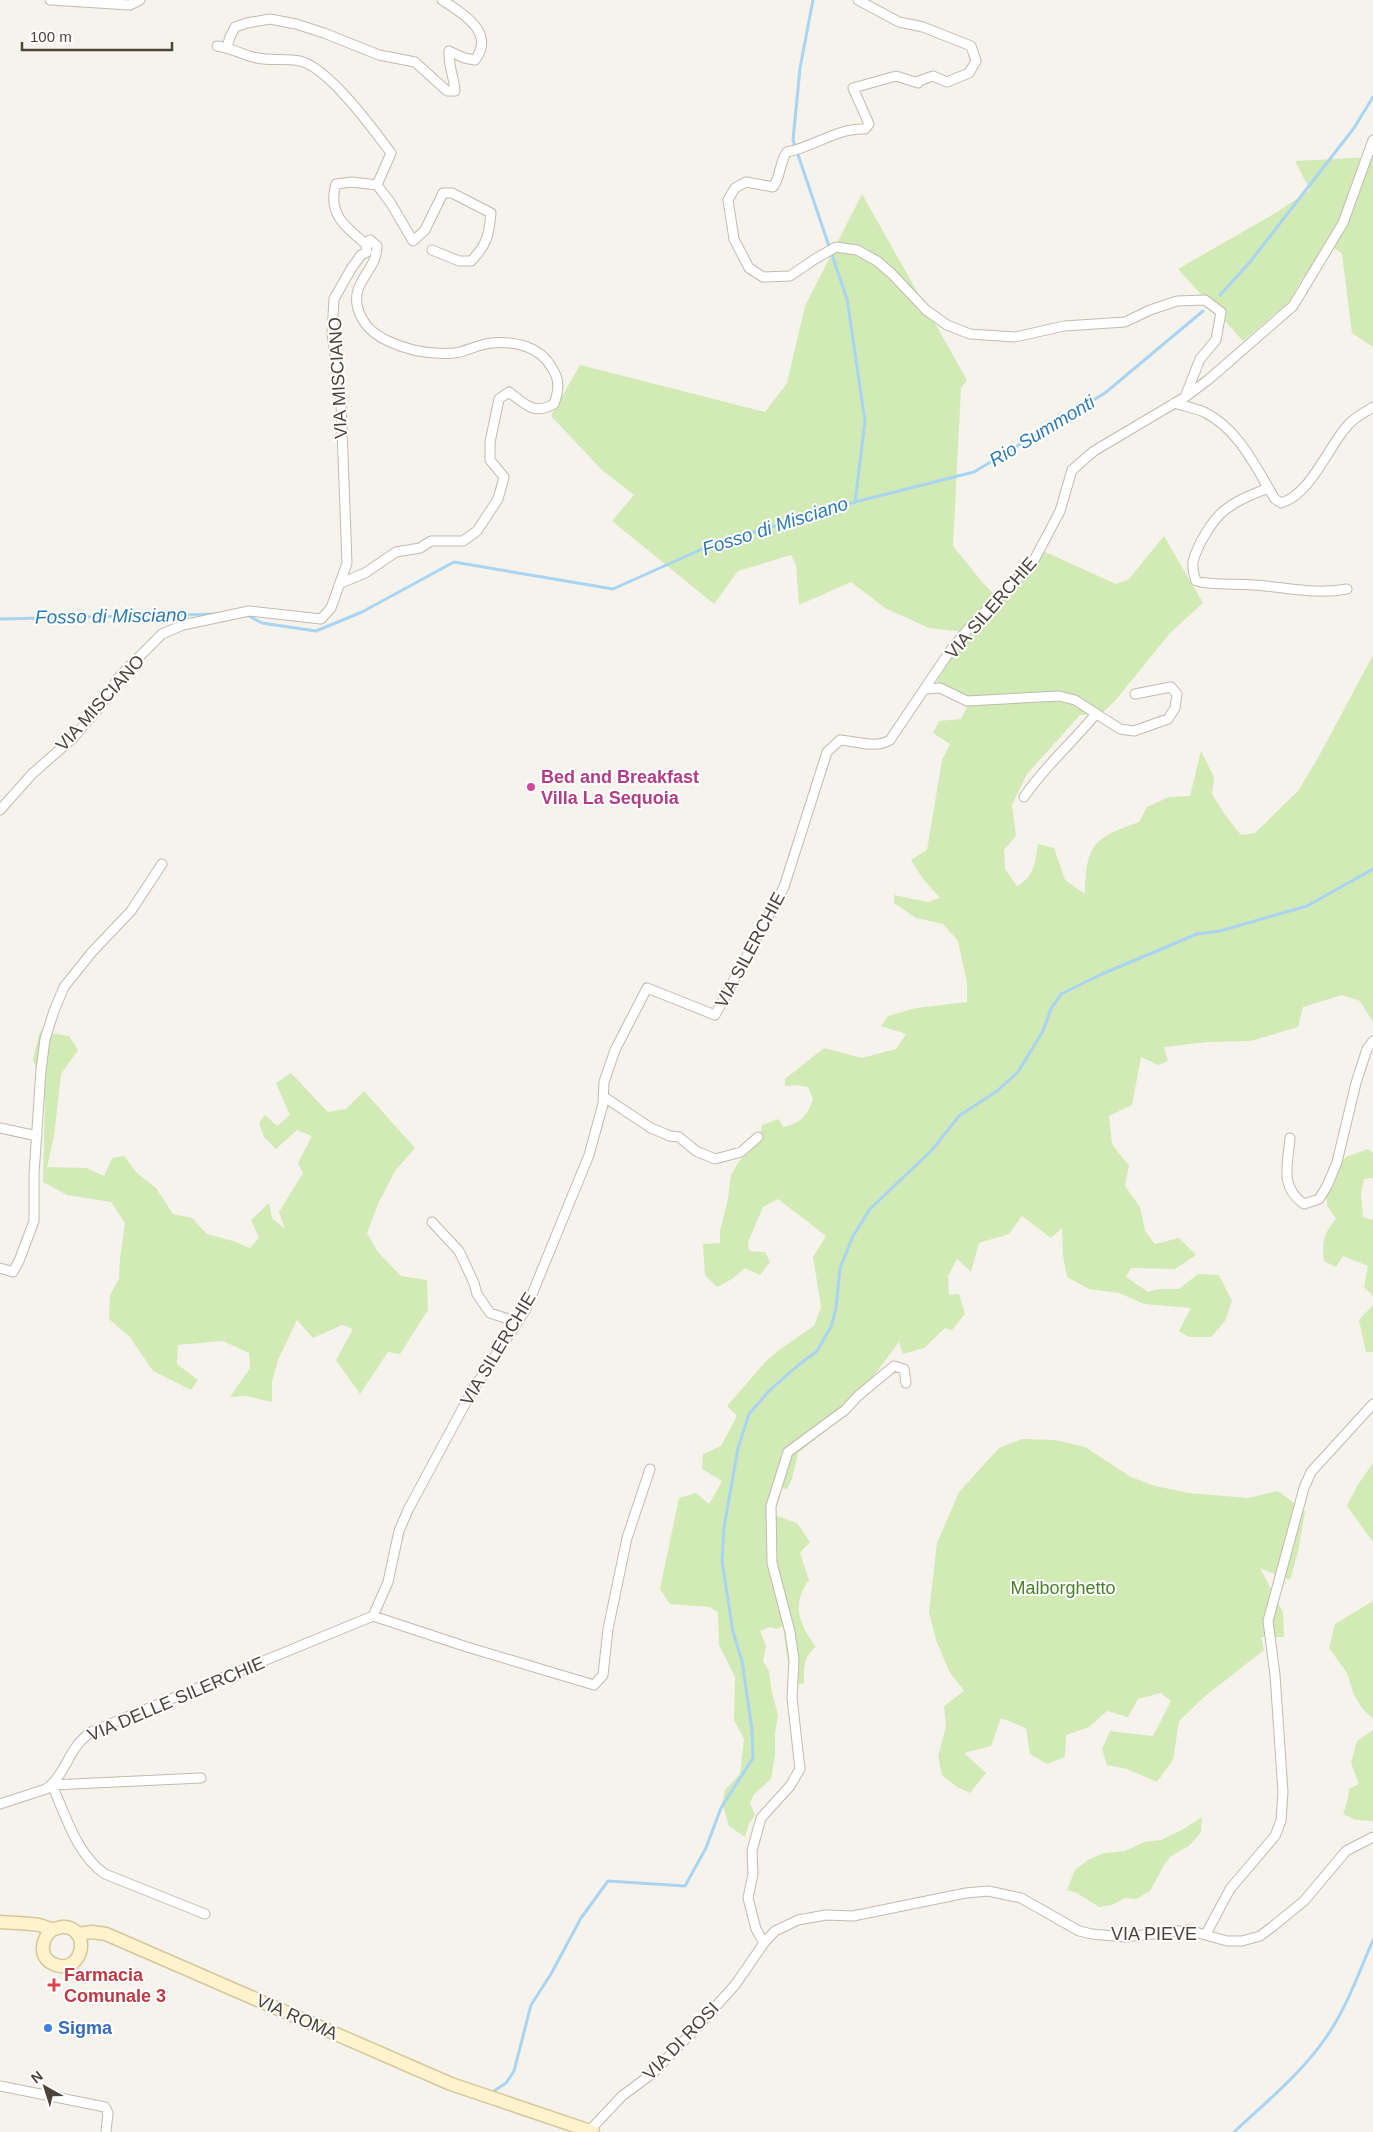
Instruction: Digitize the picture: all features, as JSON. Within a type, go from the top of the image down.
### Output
[{"type":"street","points":[[50,0],[130,5],[140,0]]},
{"type":"street","points":[[227,47],[235,27],[270,19],[324,33],[379,55],[415,62],[447,91],[455,91],[449,51],[464,58],[475,60],[481,52],[481,36],[471,20],[442,0]]},
{"type":"street","points":[[858,0],[899,22],[923,27],[971,46],[976,61],[969,73],[947,82],[933,76],[918,83],[896,76],[853,88],[869,124],[865,129],[841,131],[802,150],[787,152],[782,159],[777,182],[773,187],[746,182],[735,188],[728,200],[734,239],[749,268],[763,277],[790,276],[836,247],[857,250],[877,261],[892,274],[926,310],[947,325],[970,334],[1015,337],[1064,326],[1125,322],[1150,310],[1177,301],[1205,300],[1221,312],[1216,340],[1200,358],[1185,397]]},
{"type":"street","points":[[217,46],[227,47],[242,55],[261,59],[279,58],[301,61],[318,69],[353,106],[391,154],[377,185],[390,202],[413,240],[425,230],[443,193],[452,193],[491,212],[490,228],[484,248],[471,261],[459,261],[432,250]]},
{"type":"street","points":[[1185,397],[1208,380],[1292,306],[1343,222],[1373,140]]},
{"type":"street","name":"VIA MISCIANO","points":[[0,810],[32,774],[73,738],[98,709],[119,677],[162,634],[183,625],[249,611],[321,619],[330,608],[347,564],[342,471],[342,402],[332,333],[334,299],[351,269],[361,255],[367,252],[366,244],[348,229],[336,215],[332,196],[336,184],[352,182],[377,185]]},
{"type":"street","name":"VIA MISCIANO","points":[[341,583],[365,574],[396,552],[420,548],[431,541],[463,540],[477,531],[498,499],[504,477],[490,460],[490,442],[499,399],[509,392],[530,408],[544,409],[554,404],[559,392],[559,382],[548,361],[524,344],[492,343],[456,353],[415,352],[405,349],[364,325],[357,306],[360,281],[370,269],[377,256],[377,246],[370,240],[366,244]]},
{"type":"street","name":"VIA SILERCHIE","points":[[373,1616],[388,1582],[399,1532],[408,1510],[472,1391],[526,1309],[582,1176],[604,1097],[604,1082],[615,1050],[647,988],[715,1015],[784,887],[827,752],[840,740],[883,744],[890,740],[950,651],[969,628],[1032,564],[1060,511],[1072,470],[1094,451],[1185,397]]},
{"type":"street","points":[[1174,403],[1204,412],[1224,424],[1246,452],[1275,499],[1281,503],[1291,500],[1305,486],[1348,425],[1359,415],[1373,407]]},
{"type":"street","points":[[1268,488],[1227,508],[1206,532],[1194,561],[1193,571],[1196,581],[1206,584],[1258,585],[1310,592],[1331,592],[1347,589]]},
{"type":"street","points":[[926,688],[940,688],[967,701],[1059,696],[1075,700],[1095,715],[1120,729],[1134,731],[1168,719],[1175,708],[1177,694],[1171,687],[1135,694]]},
{"type":"street","points":[[1024,797],[1042,772],[1074,740],[1095,715]]},
{"type":"street","points":[[0,1268],[13,1272],[19,1262],[34,1221],[34,1174],[41,1070],[45,1039],[64,987],[92,952],[131,911],[162,864]]},
{"type":"street","points":[[1290,1138],[1286,1182],[1294,1197],[1304,1204],[1319,1198],[1327,1186],[1336,1162],[1356,1082],[1367,1049],[1372,1041]]},
{"type":"street","points":[[604,1097],[651,1128],[670,1136],[679,1137],[696,1151],[715,1159],[741,1152],[758,1137]]},
{"type":"street","points":[[0,1128],[37,1136]]},
{"type":"street","points":[[432,1222],[459,1251],[474,1282],[476,1294],[490,1313],[517,1322]]},
{"type":"street","points":[[764,1943],[756,1929],[748,1898],[753,1874],[752,1851],[761,1818],[790,1786],[800,1769],[792,1698],[794,1660],[790,1632],[772,1563],[771,1506],[788,1452],[846,1410],[858,1396],[894,1366],[904,1369],[906,1383]]},
{"type":"street","points":[[1206,1934],[1230,1889],[1275,1836],[1280,1821],[1283,1792],[1275,1675],[1268,1621],[1304,1488],[1311,1472],[1373,1404]]},
{"type":"street","points":[[373,1616],[458,1645],[500,1656],[576,1682],[594,1686],[603,1674],[608,1629],[627,1538],[650,1469]]},
{"type":"street","name":"VIA DELLE SILERCHIE","points":[[52,1785],[74,1747],[82,1738],[93,1731],[373,1616]]},
{"type":"street","points":[[0,1804],[46,1789],[52,1785],[201,1778]]},
{"type":"street","points":[[52,1785],[78,1841],[96,1868],[105,1874],[205,1914]]},
{"type":"street","name":"VIA PIEVE","points":[[764,1943],[775,1931],[798,1920],[826,1915],[853,1916],[966,1892],[988,1891],[1021,1898],[1079,1931],[1092,1934],[1125,1937],[1188,1930],[1227,1941],[1242,1941],[1260,1936],[1304,1901],[1346,1851],[1371,1838]]},
{"type":"street","points":[[0,1922],[65,1927],[79,1939],[80,1956],[75,1961],[63,1966],[56,1966],[46,1958],[43,1952],[47,1927]]},
{"type":"street","name":"VIA ROMA","points":[[79,1939],[92,1932],[106,1934],[451,2084],[591,2131]]},
{"type":"street","name":"VIA DI ROSI","points":[[591,2131],[622,2096],[653,2073],[699,2025],[735,1985],[764,1943]]},
{"type":"street","points":[[0,2086],[105,2107],[108,2113],[106,2132]]},
{"type":"green space","points":[[1373,157],[1373,347],[1352,333],[1342,254],[1333,247],[1304,276],[1289,302],[1243,341],[1178,269],[1277,212],[1310,190],[1295,161]]},
{"type":"green space","points":[[862,194],[967,380],[961,388],[953,546],[983,583],[999,599],[1043,551],[1116,584],[1128,580],[1164,536],[1203,603],[1170,633],[1115,701],[1101,714],[1080,715],[1027,774],[1012,805],[1016,836],[1004,850],[1005,869],[1017,886],[1031,873],[1035,863],[1038,844],[1054,848],[1065,880],[1085,894],[1087,864],[1095,846],[1111,833],[1139,822],[1147,807],[1169,797],[1190,796],[1201,751],[1214,777],[1212,794],[1225,815],[1241,835],[1255,833],[1298,791],[1373,655],[1373,1022],[1360,1001],[1342,995],[1303,1007],[1298,1027],[1251,1041],[1208,1042],[1164,1047],[1168,1061],[1158,1065],[1141,1057],[1132,1105],[1109,1116],[1112,1144],[1129,1166],[1125,1186],[1140,1207],[1145,1231],[1155,1244],[1179,1238],[1196,1255],[1175,1269],[1131,1268],[1126,1277],[1148,1292],[1158,1289],[1179,1289],[1198,1274],[1219,1275],[1232,1301],[1225,1321],[1211,1337],[1189,1337],[1179,1331],[1191,1308],[1144,1304],[1119,1293],[1089,1289],[1067,1277],[1063,1255],[1062,1228],[1051,1238],[1022,1216],[1009,1234],[979,1243],[971,1272],[957,1259],[948,1276],[949,1295],[959,1294],[965,1314],[952,1330],[945,1328],[924,1348],[903,1354],[899,1342],[876,1373],[819,1436],[798,1453],[792,1479],[787,1489],[772,1486],[769,1513],[797,1523],[810,1542],[800,1553],[809,1580],[800,1598],[799,1614],[805,1630],[816,1647],[806,1659],[804,1683],[791,1686],[783,1626],[777,1629],[770,1627],[760,1631],[766,1646],[763,1661],[769,1671],[778,1715],[771,1779],[754,1794],[750,1803],[755,1815],[749,1823],[745,1837],[729,1826],[722,1803],[725,1790],[740,1774],[744,1739],[734,1720],[735,1677],[719,1645],[718,1612],[709,1607],[670,1604],[660,1589],[679,1498],[696,1493],[709,1504],[722,1481],[702,1469],[703,1454],[721,1446],[737,1416],[727,1406],[765,1362],[814,1326],[821,1307],[813,1257],[826,1236],[778,1199],[763,1207],[748,1242],[749,1251],[765,1252],[770,1262],[760,1275],[745,1268],[732,1279],[717,1287],[705,1275],[703,1244],[720,1243],[720,1231],[728,1199],[731,1175],[739,1161],[759,1143],[762,1125],[779,1119],[783,1127],[789,1126],[799,1121],[809,1110],[813,1099],[808,1087],[785,1086],[785,1079],[824,1048],[862,1058],[896,1049],[906,1034],[881,1026],[888,1016],[916,1008],[967,1002],[967,983],[958,941],[943,924],[916,918],[894,903],[894,895],[928,902],[940,898],[923,879],[911,860],[927,850],[942,760],[950,744],[933,733],[939,721],[961,719],[971,699],[937,682],[952,652],[965,632],[929,628],[885,608],[851,582],[799,605],[796,565],[791,555],[738,571],[714,604],[612,521],[634,495],[602,470],[551,416],[580,365],[765,412],[787,383],[805,306]]},
{"type":"green space","points":[[40,1031],[69,1036],[78,1050],[61,1074],[54,1136],[47,1167],[86,1168],[104,1176],[112,1158],[124,1156],[137,1173],[156,1188],[173,1214],[192,1218],[207,1234],[250,1248],[259,1238],[251,1220],[269,1203],[272,1218],[285,1229],[279,1212],[303,1173],[298,1163],[312,1136],[297,1130],[276,1149],[264,1137],[259,1123],[265,1115],[277,1126],[290,1115],[276,1083],[291,1073],[328,1112],[346,1109],[364,1091],[415,1148],[395,1171],[378,1204],[367,1233],[378,1252],[401,1276],[427,1280],[428,1310],[400,1354],[388,1352],[360,1394],[336,1360],[353,1329],[342,1325],[313,1338],[297,1320],[278,1360],[272,1382],[272,1402],[246,1396],[230,1397],[250,1368],[249,1353],[223,1341],[178,1345],[177,1364],[198,1380],[191,1390],[153,1371],[129,1336],[109,1319],[110,1295],[119,1279],[125,1223],[111,1202],[67,1195],[43,1182],[45,1098],[33,1059]]},
{"type":"green space","points":[[1368,1149],[1373,1153],[1373,1178],[1364,1179],[1361,1193],[1363,1217],[1373,1220],[1373,1296],[1364,1287],[1368,1266],[1343,1256],[1336,1267],[1324,1261],[1323,1249],[1324,1238],[1336,1219],[1327,1205],[1325,1180],[1346,1157]]},
{"type":"green space","points":[[1373,1305],[1373,1352],[1366,1352],[1359,1320]]},
{"type":"green space","name":"Malborghetto","points":[[1022,1439],[1055,1440],[1085,1447],[1131,1477],[1155,1486],[1189,1493],[1248,1498],[1278,1491],[1305,1511],[1298,1552],[1290,1580],[1260,1568],[1283,1612],[1284,1637],[1261,1637],[1264,1650],[1204,1697],[1179,1721],[1173,1760],[1157,1782],[1127,1769],[1107,1765],[1102,1749],[1110,1731],[1153,1736],[1171,1701],[1161,1693],[1138,1699],[1128,1717],[1107,1711],[1089,1727],[1066,1735],[1065,1757],[1047,1764],[1030,1754],[1026,1728],[1001,1718],[991,1746],[964,1753],[986,1773],[970,1793],[957,1787],[942,1775],[938,1756],[946,1727],[944,1706],[964,1691],[949,1671],[936,1640],[929,1612],[937,1543],[959,1492],[999,1448]]},
{"type":"green space","points":[[1373,1463],[1373,1542],[1347,1506],[1357,1486]]},
{"type":"green space","points":[[1373,1601],[1373,1719],[1362,1708],[1354,1695],[1347,1673],[1329,1648],[1335,1624]]},
{"type":"green space","points":[[1373,1730],[1373,1821],[1356,1820],[1343,1814],[1349,1789],[1359,1784],[1351,1763],[1357,1741]]},
{"type":"green space","points":[[1202,1817],[1201,1832],[1190,1845],[1171,1856],[1150,1891],[1136,1899],[1125,1898],[1112,1905],[1099,1907],[1077,1893],[1067,1890],[1075,1870],[1088,1860],[1104,1853],[1125,1851],[1144,1842],[1161,1840],[1182,1830]]},
{"type":"waterway","name":"Fosso di Misciano","points":[[245,614],[262,623],[316,631],[362,612],[454,562],[613,589],[711,545],[855,502],[865,421],[847,299],[793,140],[800,68],[813,0]]},
{"type":"waterway","name":"Rio Summonti","points":[[1220,295],[1250,262],[1354,128],[1373,97]]},
{"type":"waterway","name":"Rio Summonti","points":[[855,502],[974,472],[1105,393],[1203,311]]},
{"type":"waterway","name":"Fosso di Misciano","points":[[0,619],[219,614]]},
{"type":"waterway","points":[[491,2093],[506,2083],[514,2071],[531,2005],[551,1974],[581,1918],[608,1881],[685,1886],[706,1848],[721,1808],[753,1758],[752,1730],[742,1661],[733,1632],[722,1561],[724,1527],[738,1448],[749,1414],[769,1391],[817,1351],[831,1327],[836,1308],[840,1268],[853,1236],[870,1209],[932,1150],[959,1116],[997,1091],[1018,1072],[1043,1031],[1051,1009],[1061,994],[1102,974],[1197,934],[1220,931],[1307,906],[1373,869]]},
{"type":"waterway","points":[[1234,2132],[1295,2075],[1317,2050],[1347,2001],[1373,1940]]},
{"type":"place","name":"Bed and Breakfast Villa La Sequoia","points":[[531,787]]},
{"type":"place","name":"Farmacia Comunale 3","points":[[54,1985]]},
{"type":"place","name":"Sigma","points":[[48,2028]]}]
